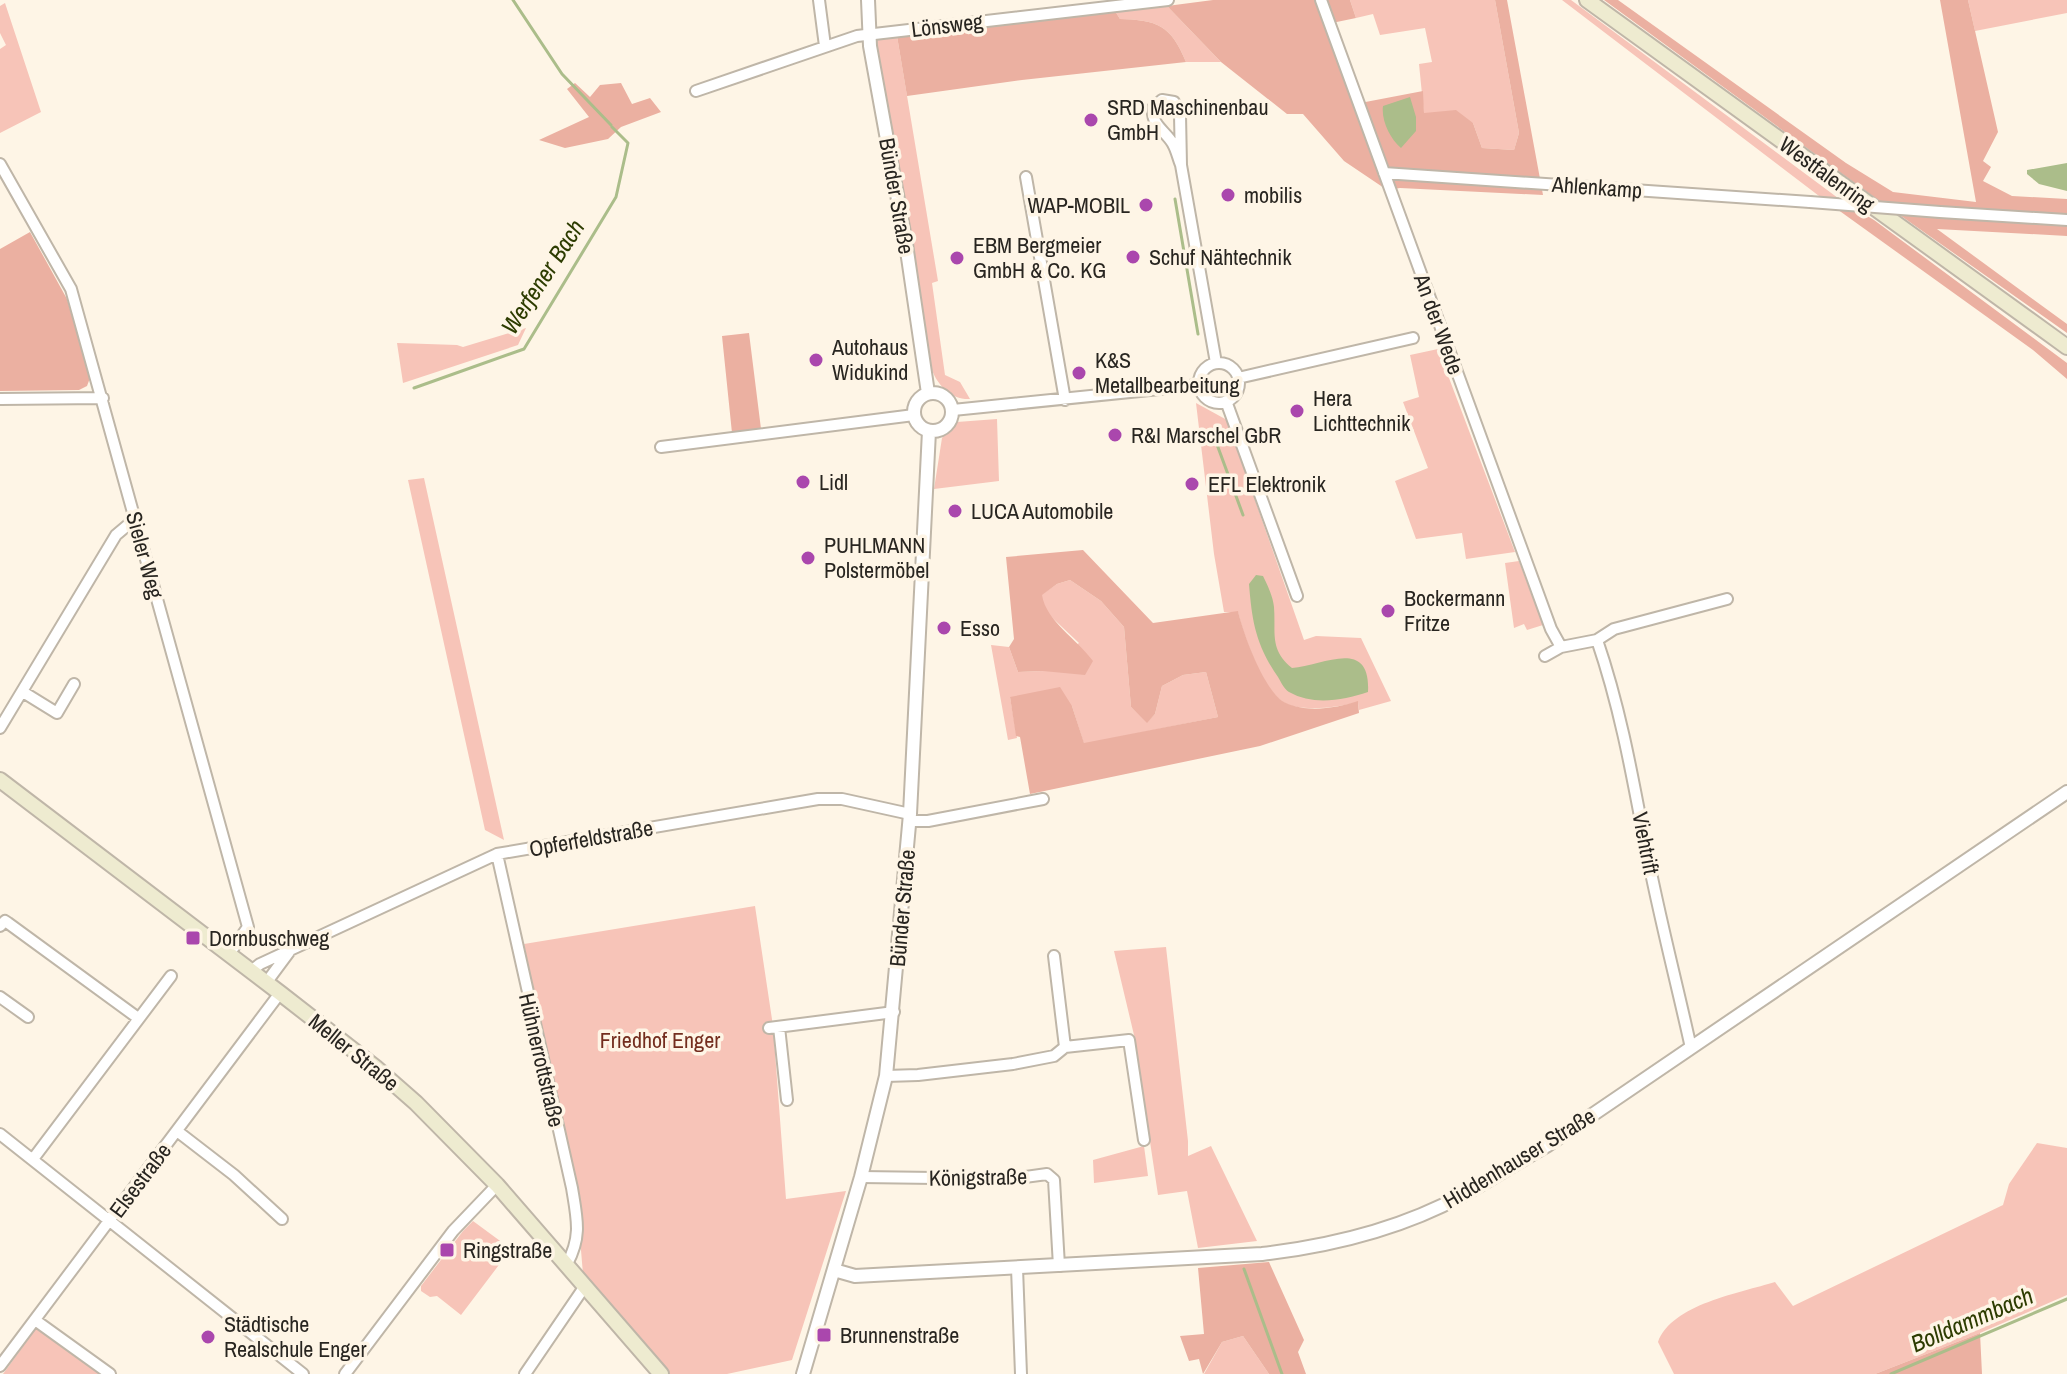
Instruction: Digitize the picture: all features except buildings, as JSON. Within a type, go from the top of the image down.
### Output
[{"type":"main road","name":"Westfalenring","points":[[1587,0],[2067,347]]},
{"type":"main road","name":"Meller Straße","points":[[0,780],[280,993],[416,1103],[497,1185],[661,1374]]},
{"type":"street","points":[[819,0],[825,46]]},
{"type":"street","name":"Bünder Straße","points":[[868,0],[869,34],[928,393]]},
{"type":"street","name":"Lönsweg","points":[[696,91],[869,34],[1168,0]]},
{"type":"street","name":"An der Wede","points":[[1321,0],[1551,629],[1561,647]]},
{"type":"street","points":[[1181,165],[1172,142],[1155,124],[1152,116],[1153,108],[1162,100],[1174,102],[1180,115],[1181,165],[1216,363]]},
{"type":"street","name":"Sieler Weg","points":[[0,164],[71,289],[103,398],[248,927],[229,954]]},
{"type":"street","name":"Ahlenkamp","points":[[1384,173],[2067,220]]},
{"type":"street","points":[[1026,177],[1065,400]]},
{"type":"street","points":[[1238,378],[1413,338]]},
{"type":"street","points":[[1216,363],[1232,368],[1238,378],[1238,389],[1226,401],[1209,400],[1199,385],[1205,368],[1216,363]]},
{"type":"street","points":[[953,410],[1199,385]]},
{"type":"street","points":[[935,392],[947,398],[953,410],[946,426],[929,431],[919,425],[914,415],[915,403],[928,393],[935,392]]},
{"type":"street","points":[[0,399],[103,398]]},
{"type":"street","points":[[1226,401],[1297,596]]},
{"type":"street","points":[[661,447],[914,415]]},
{"type":"street","name":"Bünder Straße","points":[[803,1374],[861,1177],[886,1076],[910,818],[929,431]]},
{"type":"street","points":[[0,728],[116,535],[135,519]]},
{"type":"street","points":[[1545,656],[1561,647],[1597,640],[1614,629],[1727,599]]},
{"type":"street","name":"Viehtrift","points":[[1597,640],[1613,684],[1632,762],[1646,845],[1691,1048]]},
{"type":"street","points":[[23,692],[57,713],[74,684]]},
{"type":"street","name":"Hiddenhauser Straße","points":[[834,1270],[855,1276],[1262,1254],[1325,1245],[1379,1231],[1461,1196],[1561,1136],[2067,792]]},
{"type":"street","name":"Opferfeldstraße","points":[[251,971],[497,854],[818,799],[842,799],[928,821],[1043,799]]},
{"type":"street","name":"Hühnerrottstraße","points":[[497,854],[572,1188],[577,1220],[576,1246],[567,1264]]},
{"type":"street","points":[[0,926],[5,921],[8,923],[138,1018]]},
{"type":"street","name":"Opferfeldstraße","points":[[266,983],[291,950]]},
{"type":"street","points":[[1054,956],[1065,1047]]},
{"type":"street","points":[[33,1159],[171,976]]},
{"type":"street","name":"Elsestraße","points":[[0,1366],[280,993]]},
{"type":"street","points":[[0,997],[28,1017]]},
{"type":"street","points":[[787,1100],[774,1028],[894,1012]]},
{"type":"street","points":[[886,1076],[1010,1064],[1054,1056],[1065,1047],[1129,1040],[1144,1140]]},
{"type":"street","points":[[177,1131],[234,1175],[282,1219]]},
{"type":"street","points":[[0,1134],[303,1374]]},
{"type":"street","name":"Königstraße","points":[[861,1177],[1010,1179],[1047,1174],[1054,1180],[1059,1266]]},
{"type":"street","points":[[345,1374],[453,1231],[497,1185]]},
{"type":"street","points":[[1017,1268],[1021,1374]]},
{"type":"street","points":[[528,1373],[585,1286]]},
{"type":"street","points":[[35,1320],[110,1374]]},
{"type":"green space","points":[[1350,0],[1495,0],[1519,133],[1514,150],[1482,148],[1473,123],[1424,114],[1419,64],[1432,62],[1425,28],[1380,35],[1373,14],[1356,18]]},
{"type":"green space","points":[[1562,0],[1571,0],[1842,201],[1823,199]]},
{"type":"green space","points":[[1968,0],[2067,0],[2067,13],[1975,31]]},
{"type":"green space","points":[[5,3],[41,112],[0,133],[0,49],[6,45],[0,33],[0,6]]},
{"type":"green space","points":[[1167,6],[1221,62],[1186,62],[1168,32],[1153,23],[1120,19],[1115,11]]},
{"type":"green space","points":[[897,36],[938,281],[932,283],[945,375],[960,382],[970,399],[946,391],[932,370],[874,43],[878,39]]},
{"type":"green space","points":[[526,328],[518,345],[403,383],[397,343],[463,347]]},
{"type":"green space","points":[[1438,349],[1515,552],[1466,559],[1462,533],[1416,539],[1395,481],[1428,468],[1403,402],[1419,397],[1410,355]]},
{"type":"green space","points":[[1196,403],[1227,420],[1304,640],[1316,636],[1361,638],[1391,701],[1359,710],[1358,702],[1331,707],[1299,707],[1283,702],[1268,686],[1249,647],[1238,612],[1224,612]]},
{"type":"green space","points":[[997,419],[999,481],[934,489],[942,438],[957,422]]},
{"type":"green space","points":[[424,478],[504,840],[485,830],[408,480]]},
{"type":"green space","points":[[1519,561],[1543,625],[1527,630],[1524,624],[1514,628],[1505,563]]},
{"type":"green space","points":[[1070,580],[1101,601],[1124,627],[1131,707],[1147,722],[1155,714],[1162,686],[1183,675],[1206,672],[1218,717],[1084,744],[1072,706],[1010,697],[1017,738],[1008,740],[991,645],[1009,647],[1018,672],[1043,671],[1079,643],[1045,611],[1041,595],[1057,584]]},
{"type":"green space","name":"Friedhof Enger","points":[[755,906],[773,1026],[786,1199],[846,1191],[792,1360],[727,1374],[670,1374],[583,1274],[576,1191],[524,944]]},
{"type":"green space","points":[[1166,947],[1188,1156],[1211,1146],[1257,1241],[1198,1248],[1187,1191],[1158,1195],[1134,1035],[1114,951]]},
{"type":"green space","points":[[2037,1143],[2067,1148],[2067,1295],[1875,1374],[1674,1374],[1658,1342],[1677,1318],[1709,1302],[1775,1282],[1793,1306],[2003,1205],[2009,1184]]},
{"type":"green space","points":[[1144,1146],[1148,1176],[1094,1183],[1093,1160]]},
{"type":"green space","points":[[473,1221],[511,1249],[461,1315],[437,1296],[430,1297],[421,1291],[421,1286]]},
{"type":"green space","points":[[37,1327],[101,1374],[3,1374]]},
{"type":"green space","points":[[1243,1336],[1269,1374],[1204,1374],[1222,1342]]},
{"type":"shaded area","points":[[1213,0],[1350,0],[1356,18],[1327,24],[1355,104],[1423,91],[1424,113],[1456,110],[1473,123],[1482,148],[1514,150],[1519,133],[1495,0],[1507,0],[1543,195],[1400,188],[1387,190],[1344,161],[1303,114],[1287,114],[1221,62],[1167,6]]},
{"type":"shaded area","points":[[1604,0],[1618,0],[1846,163],[1893,192],[1976,202],[1940,0],[1968,0],[1998,132],[1983,161],[1991,167],[1983,181],[2012,196],[2067,199],[2067,236],[1937,229],[2067,324],[2067,333],[1870,194]]},
{"type":"shaded area","points":[[1115,11],[1120,19],[1153,23],[1168,32],[1186,62],[907,96],[897,36]]},
{"type":"shaded area","points":[[575,83],[590,97],[600,85],[621,83],[632,104],[650,98],[661,112],[621,127],[608,139],[565,148],[539,140],[589,117],[567,89]]},
{"type":"shaded area","points":[[1410,97],[1416,117],[1416,131],[1401,148],[1387,129],[1383,106]]},
{"type":"shaded area","points":[[2067,163],[2067,191],[2039,184],[2027,174],[2027,170]]},
{"type":"shaded area","points":[[1823,199],[1842,201],[1874,220],[2067,363],[2067,379],[2033,350]]},
{"type":"shaded area","points":[[30,232],[67,299],[90,378],[87,386],[79,390],[0,391],[0,249]]},
{"type":"shaded area","points":[[749,333],[761,429],[732,433],[722,336]]},
{"type":"shaded area","points":[[1083,550],[1153,623],[1238,611],[1263,676],[1270,688],[1286,703],[1303,708],[1322,708],[1358,701],[1359,713],[1260,746],[1030,794],[1010,697],[1060,687],[1072,706],[1084,743],[1218,717],[1206,672],[1183,675],[1162,686],[1155,714],[1147,723],[1131,707],[1124,627],[1101,601],[1070,580],[1057,584],[1042,595],[1049,613],[1093,661],[1085,675],[1018,672],[1009,647],[1014,639],[1006,557]]},
{"type":"shaded area","points":[[1256,575],[1263,576],[1271,595],[1275,640],[1285,661],[1292,668],[1342,658],[1353,659],[1362,664],[1367,675],[1368,692],[1318,700],[1286,689],[1256,633],[1249,584]]},
{"type":"shaded area","points":[[1269,1262],[1304,1340],[1298,1352],[1306,1374],[1269,1374],[1243,1336],[1222,1342],[1203,1374],[1199,1359],[1189,1361],[1180,1336],[1204,1334],[1198,1268]]},
{"type":"shaded area","points":[[1980,1333],[1982,1374],[1875,1374]]},
{"type":"waterway","name":"Werfener Bach","points":[[513,0],[562,74],[611,125]]},
{"type":"waterway","name":"Werfener Bach","points":[[414,388],[524,349],[616,197],[628,143],[612,127]]},
{"type":"waterway","points":[[1175,199],[1198,334]]},
{"type":"waterway","points":[[1212,431],[1243,515]]},
{"type":"waterway","points":[[1244,1269],[1282,1374]]},
{"type":"waterway","name":"Bolldammbach","points":[[1891,1374],[2067,1299]]},
{"type":"place","name":"SRD Maschinenbau GmbH","points":[[1091,120]]},
{"type":"place","name":"mobilis","points":[[1228,195]]},
{"type":"place","name":"WAP-MOBIL","points":[[1146,205]]},
{"type":"place","name":"Schuf Nähtechnik","points":[[1133,257]]},
{"type":"place","name":"EBM Bergmeier GmbH & Co. KG","points":[[957,258]]},
{"type":"place","name":"Autohaus Widukind","points":[[816,360]]},
{"type":"place","name":"K&S Metallbearbeitung","points":[[1079,373]]},
{"type":"place","name":"Hera Lichttechnik","points":[[1297,411]]},
{"type":"place","name":"R&I Marschel GbR","points":[[1115,435]]},
{"type":"place","name":"Lidl","points":[[803,482]]},
{"type":"place","name":"EFL Elektronik","points":[[1192,484]]},
{"type":"place","name":"LUCA Automobile","points":[[955,511]]},
{"type":"place","name":"PUHLMANN Polstermöbel","points":[[808,558]]},
{"type":"place","name":"Bockermann Fritze","points":[[1388,611]]},
{"type":"place","name":"Esso","points":[[944,628]]},
{"type":"place","name":"Dornbuschweg","points":[[193,938]]},
{"type":"place","name":"Ringstraße","points":[[447,1250]]},
{"type":"place","name":"Brunnenstraße","points":[[824,1335]]},
{"type":"place","name":"Städtische Realschule Enger","points":[[208,1337]]}]
